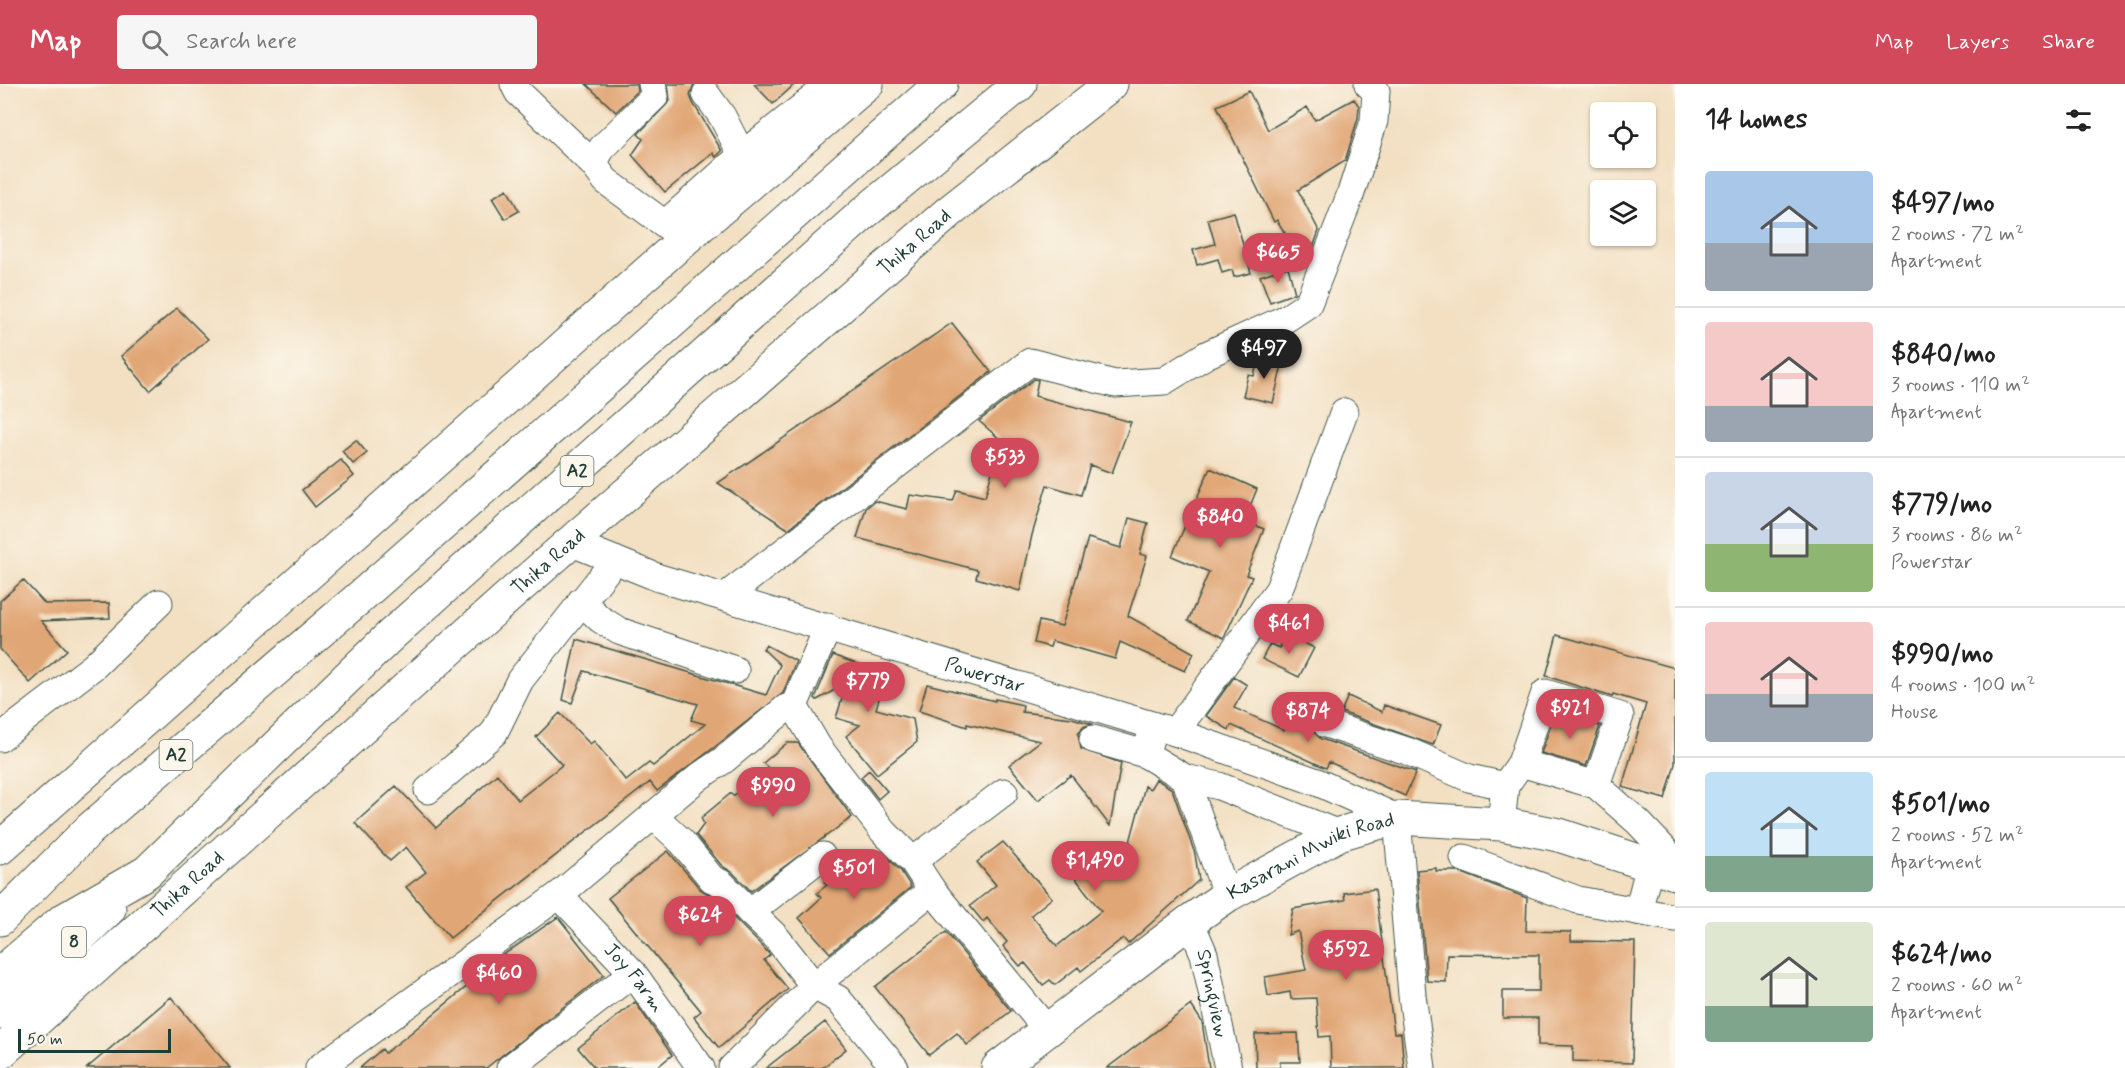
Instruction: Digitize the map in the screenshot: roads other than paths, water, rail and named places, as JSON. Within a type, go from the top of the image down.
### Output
[{"type":"main road","points":[[0,848],[676,231],[867,84]]},
{"type":"main road","name":"A2","points":[[0,918],[90,829],[359,598],[941,84]]},
{"type":"main road","name":"Thika Road","points":[[0,974],[63,921],[147,872],[390,636],[864,213],[1020,84]]},
{"type":"main road","name":"Thika Road","points":[[0,1053],[166,906],[299,782],[949,212],[1111,84]]},
{"type":"main road","name":"Kasarani Mwiki Road","points":[[998,1068],[1190,921],[1227,896],[1339,834],[1397,818],[1501,824],[1559,835],[1667,866]]},
{"type":"main road","points":[[0,888],[58,843],[90,829]]},
{"type":"main road","name":"8","points":[[0,1013],[147,872]]},
{"type":"street","points":[[514,84],[518,92],[593,164],[606,181],[676,231],[742,155],[831,84]]},
{"type":"street","points":[[593,164],[602,148],[655,96],[652,84]]},
{"type":"street","points":[[726,596],[1030,362],[1115,384],[1164,381],[1206,355],[1287,318],[1308,304],[1350,196],[1374,121],[1376,91],[1368,84]]},
{"type":"street","points":[[706,94],[722,116],[742,155]]},
{"type":"street","points":[[1145,754],[1279,589],[1344,412]]},
{"type":"street","name":"Powerstar","points":[[570,543],[659,578],[726,596],[1165,729],[1317,782],[1397,818]]},
{"type":"street","points":[[428,790],[494,733],[520,681],[615,560]]},
{"type":"street","points":[[581,602],[619,631],[735,670]]},
{"type":"street","points":[[0,738],[94,666],[159,603]]},
{"type":"street","points":[[794,706],[828,627]]},
{"type":"street","points":[[1501,824],[1505,786],[1521,763],[1545,693],[1620,716],[1596,784]]},
{"type":"street","points":[[319,1068],[559,895],[653,815],[786,708],[794,706]]},
{"type":"street","points":[[794,706],[818,747],[883,831],[913,861],[932,890],[1047,1030]]},
{"type":"street","points":[[1326,724],[1407,751],[1469,778],[1505,786]]},
{"type":"street","points":[[1093,739],[1145,754],[1185,778],[1219,786],[1339,834]]},
{"type":"street","points":[[1521,763],[1596,784],[1639,823],[1667,866],[1638,911]]},
{"type":"street","points":[[1185,778],[1227,896]]},
{"type":"street","points":[[913,861],[1004,792]]},
{"type":"street","points":[[653,815],[681,842],[712,879],[722,883],[776,938],[814,986],[838,999],[895,1068]]},
{"type":"street","points":[[1397,818],[1412,995],[1422,1068]]},
{"type":"street","points":[[750,912],[822,856]]},
{"type":"street","points":[[1464,858],[1578,900],[1675,918]]},
{"type":"street","points":[[732,1068],[814,986],[932,890]]},
{"type":"street","name":"Joy Farm","points":[[559,895],[633,973],[701,1068]]},
{"type":"street","name":"Springview","points":[[1190,921],[1204,954],[1228,1068]]},
{"type":"street","points":[[510,1068],[633,973]]}]
